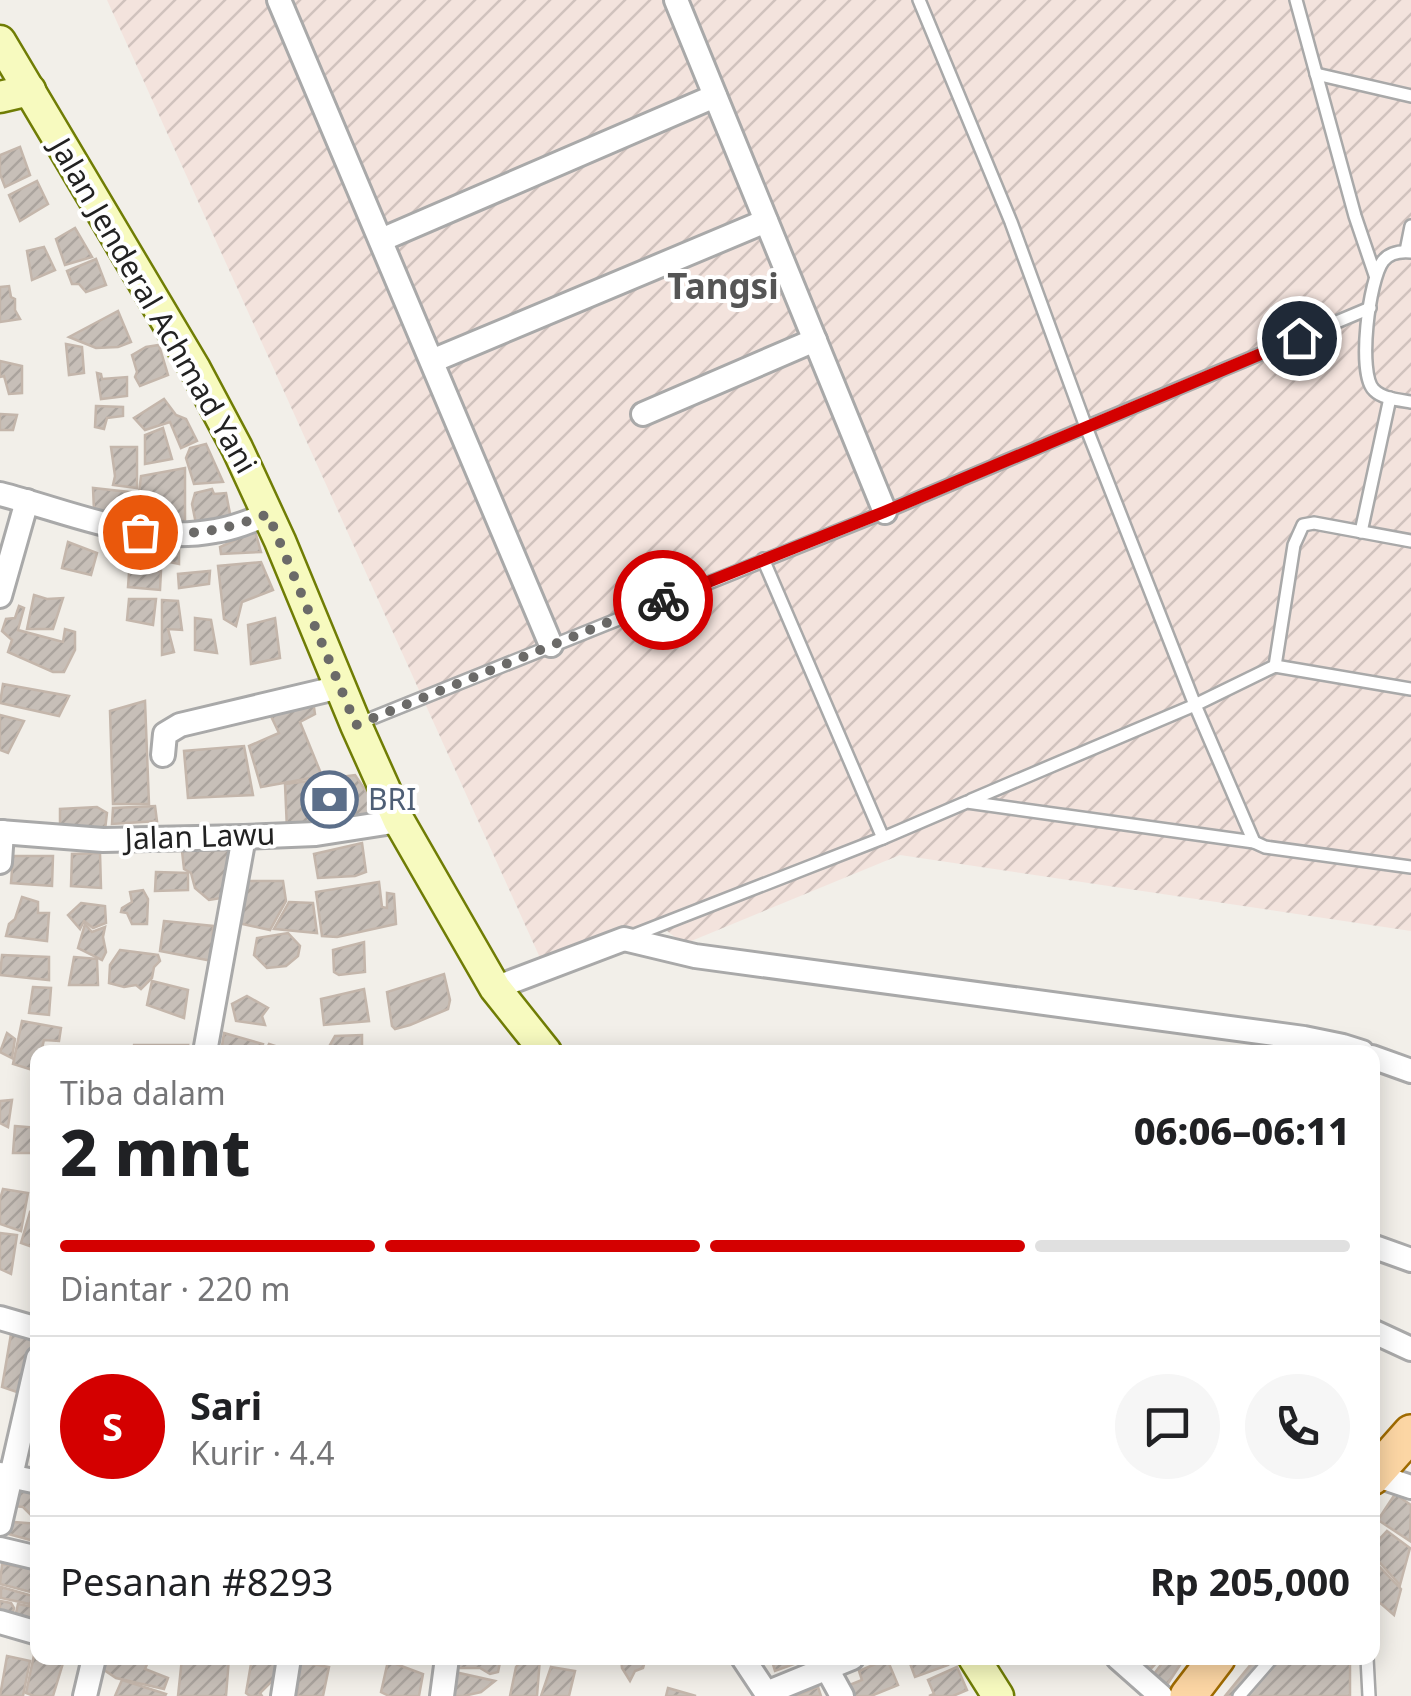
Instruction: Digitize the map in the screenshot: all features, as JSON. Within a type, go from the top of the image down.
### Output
[{"type":"main road","name":"Jalan Jenderal Achmad Yani","points":[[0,40],[15,93],[195,370],[237,448],[398,821],[495,988],[540,1045]]},
{"type":"main road","points":[[1380,1469],[1409,1440]]},
{"type":"main road","points":[[978,1665],[998,1696]]},
{"type":"main road","points":[[1188,1696],[1212,1665]]},
{"type":"street","points":[[279,0],[552,645]]},
{"type":"street","points":[[676,0],[884,512]]},
{"type":"street","points":[[380,240],[715,96]]},
{"type":"street","points":[[432,362],[766,221]]},
{"type":"street","points":[[643,414],[815,340]]},
{"type":"street","points":[[0,494],[112,528],[170,534],[212,532],[268,514]]},
{"type":"street","points":[[0,596],[26,501]]},
{"type":"street","points":[[163,755],[165,734],[180,725],[340,687]]},
{"type":"street","name":"Jalan Lawu","points":[[1,832],[103,840],[316,834],[398,821]]},
{"type":"street","points":[[0,862],[1,832]]},
{"type":"street","points":[[206,1045],[244,836]]},
{"type":"street","points":[[495,988],[624,939],[694,956],[1300,1045]]},
{"type":"street","points":[[1380,1059],[1411,1072]]},
{"type":"street","points":[[1380,1249],[1411,1260]]},
{"type":"street","points":[[0,1318],[30,1327]]},
{"type":"street","points":[[1380,1335],[1411,1349]]},
{"type":"street","points":[[0,1400],[30,1407]]},
{"type":"street","points":[[0,1524],[5,1475],[30,1410]]},
{"type":"street","points":[[5,1475],[30,1480]]},
{"type":"street","points":[[1380,1478],[1411,1488]]},
{"type":"street","points":[[0,1549],[30,1556]]},
{"type":"street","points":[[0,1622],[30,1631]]},
{"type":"street","points":[[85,1696],[92,1665]]},
{"type":"street","points":[[283,1696],[289,1665]]},
{"type":"street","points":[[442,1696],[446,1665]]},
{"type":"street","points":[[747,1665],[764,1692],[832,1665]]},
{"type":"street","points":[[1126,1665],[1161,1696]]},
{"type":"street","points":[[826,1667],[842,1696]]},
{"type":"lane","points":[[920,0],[1011,222],[1194,705],[1254,842]]},
{"type":"lane","points":[[1296,0],[1375,275]]},
{"type":"lane","points":[[1316,74],[1411,96]]},
{"type":"lane","points":[[1411,226],[1408,252],[1388,256],[1375,275],[1366,352],[1372,389],[1411,402]]},
{"type":"lane","points":[[356,725],[884,512],[1370,308]]},
{"type":"lane","points":[[1361,532],[1390,398]]},
{"type":"lane","points":[[1275,666],[1294,545],[1303,525],[1314,523],[1411,542]]},
{"type":"lane","points":[[763,559],[883,838]]},
{"type":"lane","points":[[624,939],[883,838],[1194,705],[1275,666],[1411,689]]},
{"type":"lane","points":[[968,802],[1411,867]]},
{"type":"lane","points":[[1239,1696],[1266,1665]]},
{"type":"lane","points":[[1367,1665],[1369,1696]]},
{"type":"shaded area","points":[[107,0],[1411,0],[1411,931],[900,855],[684,944],[654,921],[541,960]]},
{"type":"building","points":[[20,147],[30,175],[5,187],[0,155]]},
{"type":"building","points":[[37,181],[48,204],[20,221],[9,195]]},
{"type":"building","points":[[75,228],[92,257],[65,265],[56,239]]},
{"type":"building","points":[[44,247],[55,270],[32,280],[27,251]]},
{"type":"building","points":[[96,259],[106,285],[86,292],[79,284],[72,284],[67,271]]},
{"type":"building","points":[[9,286],[20,319],[0,322],[0,287]]},
{"type":"building","points":[[118,311],[131,342],[96,348],[69,337]]},
{"type":"building","points":[[66,344],[82,347],[84,373],[69,375]]},
{"type":"building","points":[[159,345],[168,375],[140,386],[132,355]]},
{"type":"building","points":[[0,361],[22,366],[22,393],[9,394],[4,376],[0,377]]},
{"type":"building","points":[[97,373],[102,379],[127,377],[127,396],[101,399]]},
{"type":"building","points":[[164,399],[176,415],[186,419],[197,441],[181,448],[170,422],[145,430],[134,418]]},
{"type":"building","points":[[96,406],[123,407],[123,416],[107,418],[104,429],[95,427]]},
{"type":"building","points":[[0,414],[17,415],[13,430],[0,430]]},
{"type":"building","points":[[163,428],[172,459],[145,464],[145,435]]},
{"type":"building","points":[[206,444],[223,482],[194,484],[186,458],[190,448]]},
{"type":"building","points":[[111,447],[137,447],[137,488],[113,485]]},
{"type":"building","points":[[185,468],[185,522],[141,526],[94,511],[93,488],[139,493],[141,476]]},
{"type":"building","points":[[212,489],[214,494],[226,493],[231,519],[202,529],[201,521],[196,524],[192,504],[195,493]]},
{"type":"building","points":[[255,531],[261,552],[221,554],[220,547]]},
{"type":"building","points":[[68,542],[97,553],[91,575],[62,568]]},
{"type":"building","points":[[179,546],[179,564],[169,562],[168,549]]},
{"type":"building","points":[[261,562],[273,590],[242,602],[236,626],[224,619],[218,566]]},
{"type":"building","points":[[161,571],[160,590],[128,587],[129,573]]},
{"type":"building","points":[[210,571],[209,584],[179,588],[178,574]]},
{"type":"building","points":[[34,595],[63,598],[53,629],[27,629]]},
{"type":"building","points":[[129,599],[156,599],[153,625],[127,620]]},
{"type":"building","points":[[162,600],[178,601],[182,630],[168,629],[174,652],[162,655]]},
{"type":"building","points":[[19,606],[24,608],[18,630],[63,642],[65,629],[75,632],[75,650],[64,672],[53,672],[8,652],[12,640],[2,631],[6,619],[15,618]]},
{"type":"building","points":[[195,618],[211,620],[217,653],[195,650]]},
{"type":"building","points":[[275,618],[280,658],[251,664],[248,625]]},
{"type":"building","points":[[3,684],[69,696],[59,716],[0,703]]},
{"type":"building","points":[[145,701],[149,804],[113,804],[110,711]]},
{"type":"building","points":[[313,701],[315,714],[300,722],[322,776],[261,787],[249,746],[279,733],[268,710]]},
{"type":"building","points":[[0,715],[24,721],[8,753],[0,750]]},
{"type":"building","points":[[244,746],[253,795],[188,798],[184,751]]},
{"type":"building","name":"BRI","points":[[355,775],[382,815],[287,830],[285,784]]},
{"type":"building","points":[[155,806],[157,821],[112,824],[113,808]]},
{"type":"building","points":[[97,807],[107,813],[105,830],[60,829],[60,809]]},
{"type":"building","points":[[362,843],[366,872],[318,878],[314,854]]},
{"type":"building","points":[[231,850],[228,897],[209,900],[195,888],[191,873],[184,869],[182,851]]},
{"type":"building","points":[[100,853],[101,888],[71,886],[72,854]]},
{"type":"building","points":[[13,856],[53,856],[52,886],[11,883]]},
{"type":"building","points":[[156,872],[188,873],[188,890],[155,891]]},
{"type":"building","points":[[247,881],[283,881],[286,901],[270,930],[238,923]]},
{"type":"building","points":[[379,882],[382,907],[387,908],[387,893],[394,894],[396,924],[337,937],[322,936],[316,892]]},
{"type":"building","points":[[143,890],[148,899],[147,924],[132,924],[122,908],[132,902],[130,892]]},
{"type":"building","points":[[22,897],[38,902],[38,913],[49,913],[47,941],[6,936]]},
{"type":"building","points":[[289,902],[313,903],[317,933],[274,929]]},
{"type":"building","points":[[81,903],[105,906],[106,923],[93,928],[84,921],[80,929],[68,915]]},
{"type":"building","points":[[164,921],[213,926],[212,961],[160,951]]},
{"type":"building","points":[[85,924],[92,932],[105,927],[106,952],[102,960],[78,948]]},
{"type":"building","points":[[288,933],[300,946],[298,956],[286,966],[267,968],[254,955],[257,938]]},
{"type":"building","points":[[364,942],[365,972],[334,972],[333,950]]},
{"type":"building","points":[[120,950],[158,955],[160,961],[152,978],[141,989],[136,985],[109,983],[110,965]]},
{"type":"building","points":[[2,955],[49,957],[49,980],[0,975]]},
{"type":"building","points":[[74,957],[97,959],[98,985],[69,985]]},
{"type":"building","points":[[444,974],[450,1000],[448,1009],[395,1029],[387,992]]},
{"type":"building","points":[[152,981],[188,990],[184,1018],[147,1005]]},
{"type":"building","points":[[33,987],[51,988],[49,1015],[29,1013]]},
{"type":"building","points":[[364,989],[369,1021],[324,1025],[321,999]]},
{"type":"building","points":[[247,996],[268,1008],[262,1016],[265,1025],[236,1021],[232,1004]]},
{"type":"building","points":[[22,1021],[61,1028],[59,1041],[44,1040],[43,1045],[30,1045],[30,1069],[13,1064]]},
{"type":"building","points":[[7,1033],[15,1039],[12,1058],[0,1052]]},
{"type":"building","points":[[224,1033],[263,1044],[263,1045],[222,1045]]},
{"type":"building","points":[[362,1035],[362,1045],[330,1045],[335,1036]]},
{"type":"building","points":[[12,1100],[8,1127],[0,1123],[0,1101]]},
{"type":"building","points":[[15,1126],[30,1127],[30,1153],[13,1153]]},
{"type":"building","points":[[3,1189],[28,1193],[21,1231],[0,1224]]},
{"type":"building","points":[[30,1212],[30,1246],[21,1243]]},
{"type":"building","points":[[0,1233],[17,1235],[11,1274],[0,1269]]},
{"type":"building","points":[[12,1328],[30,1339],[30,1374],[26,1395],[2,1387]]},
{"type":"building","points":[[30,1423],[30,1455],[22,1451]]},
{"type":"building","points":[[30,1489],[30,1514],[23,1507],[13,1506],[15,1490]]},
{"type":"building","points":[[1395,1494],[1411,1505],[1410,1541],[1380,1521]]},
{"type":"building","points":[[14,1522],[30,1523],[30,1540],[8,1534]]},
{"type":"building","points":[[1387,1531],[1410,1548],[1400,1585],[1380,1563],[1380,1538]]},
{"type":"building","points":[[2,1564],[30,1569],[30,1592],[0,1584]]},
{"type":"building","points":[[1380,1567],[1401,1589],[1394,1615],[1380,1603]]},
{"type":"building","points":[[1,1587],[30,1595],[30,1604],[1,1598]]},
{"type":"building","points":[[0,1601],[11,1603],[14,1608],[11,1622],[0,1619]]},
{"type":"building","points":[[18,1604],[30,1606],[30,1627],[14,1622]]},
{"type":"building","points":[[7,1656],[30,1661],[23,1696],[0,1696]]},
{"type":"building","points":[[32,1665],[62,1665],[53,1696],[26,1693]]},
{"type":"building","points":[[147,1665],[145,1669],[168,1678],[164,1689],[116,1678],[101,1668]]},
{"type":"building","points":[[181,1665],[228,1665],[226,1696],[178,1696]]},
{"type":"building","points":[[251,1665],[279,1665],[273,1680],[260,1693],[262,1696],[246,1693]]},
{"type":"building","points":[[300,1665],[329,1667],[323,1696],[297,1696]]},
{"type":"building","points":[[387,1665],[423,1674],[419,1696],[389,1696],[381,1692]]},
{"type":"building","points":[[500,1665],[498,1672],[490,1674],[480,1668],[450,1668]]},
{"type":"building","points":[[539,1665],[537,1696],[510,1696],[516,1667]]},
{"type":"building","points":[[622,1665],[644,1665],[630,1681]]},
{"type":"building","points":[[873,1665],[890,1665],[898,1685],[871,1696],[851,1696],[847,1686],[862,1680],[859,1671]]},
{"type":"building","points":[[911,1665],[948,1665],[915,1677]]},
{"type":"building","points":[[1136,1665],[1154,1665],[1146,1674]]},
{"type":"building","points":[[1161,1665],[1180,1665],[1165,1688],[1151,1678]]},
{"type":"building","points":[[1250,1665],[1350,1665],[1350,1696],[1225,1696]]},
{"type":"building","points":[[551,1667],[575,1671],[569,1696],[541,1696]]},
{"type":"building","points":[[957,1667],[967,1690],[953,1696],[929,1696],[934,1694],[928,1680]]},
{"type":"building","points":[[446,1670],[495,1681],[481,1692],[445,1696]]},
{"type":"building","points":[[122,1680],[166,1694],[115,1696]]},
{"type":"building","points":[[818,1687],[821,1696],[795,1696]]},
{"type":"building","points":[[668,1688],[696,1696],[666,1696]]},
{"type":"way so far","points":[[140,532],[212,532],[268,514],[356,725],[663,600]]},
{"type":"place","name":"BRI","points":[[329,800]]},
{"type":"district","name":"Tangsi","points":[[723,287]]},
{"type":"route","points":[[663,600],[1299,338]]}]
